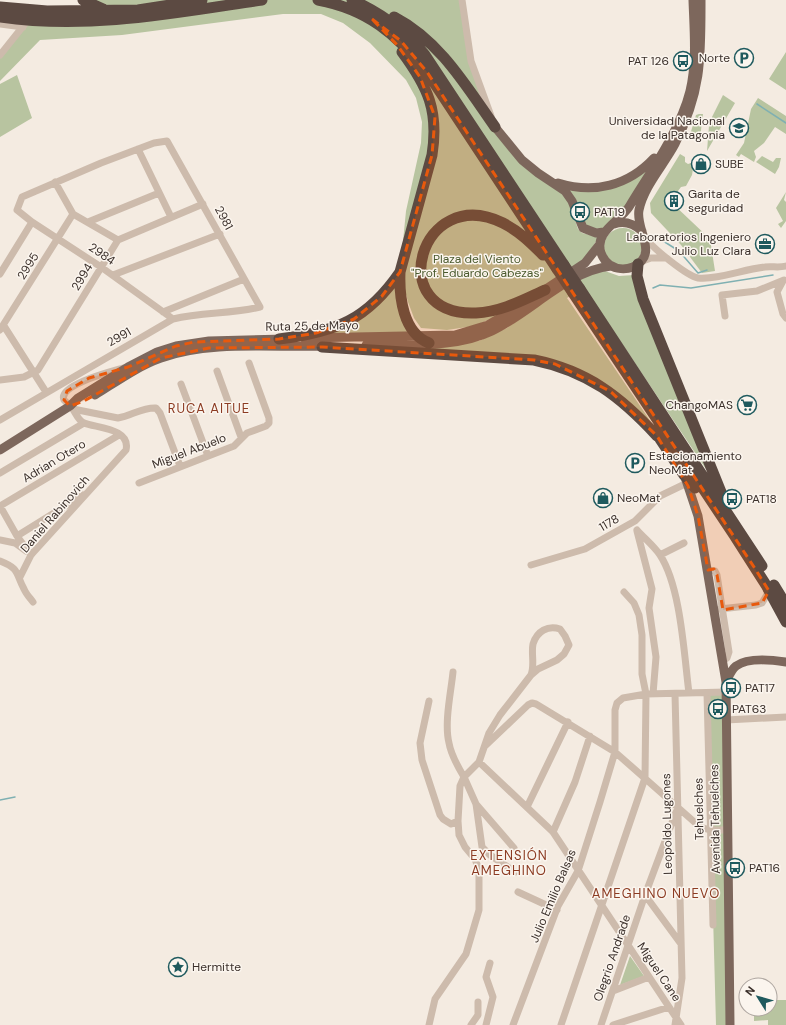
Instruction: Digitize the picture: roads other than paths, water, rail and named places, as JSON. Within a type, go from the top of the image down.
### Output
[{"type":"highway","points":[[27,19],[33,0]]},
{"type":"highway","points":[[0,7],[27,19],[138,10],[202,0]]},
{"type":"highway","points":[[0,16],[78,22],[147,18],[262,0]]},
{"type":"highway","points":[[318,0],[344,7],[372,19],[401,41],[427,72],[752,549],[777,589],[784,604],[786,622]]},
{"type":"highway","points":[[352,0],[374,10],[393,23],[426,55],[561,267]]},
{"type":"highway","points":[[352,0],[373,7],[400,20],[431,44],[456,71],[495,127]]},
{"type":"highway","points":[[87,1],[111,11]]},
{"type":"highway","points":[[372,19],[398,46],[420,77],[432,104],[435,117],[435,139],[432,155],[400,272],[400,298],[403,310],[419,337],[430,343]]},
{"type":"highway","points":[[545,290],[517,303],[494,310],[477,313],[452,310],[435,301],[425,286],[421,276],[420,264],[422,254],[434,232],[445,224],[462,217],[480,216],[498,221],[516,231],[561,267]]},
{"type":"highway","points":[[639,263],[637,276],[641,294],[718,484],[752,549]]},
{"type":"highway","points":[[279,339],[316,333],[354,319],[365,312],[382,296],[400,272]]},
{"type":"highway","points":[[577,291],[628,377],[734,535]]},
{"type":"highway","points":[[322,347],[534,360],[555,364],[586,377],[610,392],[630,408],[657,436]]},
{"type":"highway","points":[[628,377],[657,436],[686,479],[734,535],[777,589]]},
{"type":"main road","points":[[611,266],[602,256],[600,244],[608,229],[629,207],[674,131],[687,102],[692,80],[693,0]]},
{"type":"main road","points":[[639,263],[645,253],[639,214],[641,203],[674,144],[697,87],[701,51],[701,0]]},
{"type":"main road","points":[[495,127],[522,160],[538,173],[562,188],[570,198],[582,228],[596,233],[624,222],[630,224],[643,234]]},
{"type":"main road","points":[[553,182],[572,187],[592,189],[623,182],[648,164],[674,131]]},
{"type":"main road","name":"Ruta 25 de Mayo","points":[[71,407],[78,398],[128,366],[157,352],[194,342],[419,337],[455,335],[481,328],[502,318],[585,263],[600,244]]},
{"type":"main road","name":"Ruta 25 de Mayo","points":[[0,450],[71,407],[144,366],[161,358],[188,350],[209,348],[322,347],[430,343],[469,339],[491,332],[580,275],[591,270],[611,266],[625,269],[639,263]]},
{"type":"main road","name":"Avenida Tehuelches","points":[[686,479],[698,516],[708,570],[719,609],[726,682],[730,1025]]},
{"type":"main road","points":[[723,662],[786,662]]},
{"type":"main road","points":[[726,682],[735,667],[745,662]]},
{"type":"street","points":[[462,0],[471,61],[495,127]]},
{"type":"street","points":[[0,24],[27,19]]},
{"type":"street","points":[[2,51],[27,19]]},
{"type":"street","name":"2981","points":[[138,149],[154,142],[167,140],[260,307]]},
{"type":"street","points":[[171,217],[138,149],[56,182],[73,214],[118,240],[203,204]]},
{"type":"street","name":"2984","points":[[56,182],[22,197],[17,210],[32,222],[113,275],[173,319]]},
{"type":"street","points":[[88,222],[159,193]]},
{"type":"street","name":"2995","points":[[2,328],[73,214]]},
{"type":"street","points":[[0,274],[32,222]]},
{"type":"street","points":[[113,275],[220,234]]},
{"type":"street","points":[[643,234],[652,246],[668,259],[690,274],[700,278],[765,266],[785,268]]},
{"type":"street","name":"2994","points":[[34,374],[118,240]]},
{"type":"street","points":[[639,263],[655,257],[668,259]]},
{"type":"street","points":[[163,312],[244,279]]},
{"type":"street","points":[[725,316],[722,295],[757,291],[785,279]]},
{"type":"street","points":[[785,279],[778,292],[783,314],[786,318]]},
{"type":"street","name":"2991","points":[[0,420],[173,319],[196,314],[249,310],[260,307]]},
{"type":"street","points":[[2,328],[46,392]]},
{"type":"street","name":"Miguel Abuelo","points":[[139,482],[234,446],[241,437],[266,426],[269,423],[269,418],[249,363]]},
{"type":"street","points":[[119,434],[104,427],[84,423],[76,416],[71,407],[64,400],[64,395],[67,391],[89,378],[128,366]]},
{"type":"street","points":[[217,371],[241,437]]},
{"type":"street","points":[[0,380],[24,377],[34,374]]},
{"type":"street","points":[[181,384],[208,456]]},
{"type":"street","points":[[71,407],[118,418],[125,417],[150,407],[156,408],[160,412],[180,466]]},
{"type":"street","points":[[0,473],[84,423]]},
{"type":"street","name":"Daniel Rabinovich","points":[[20,577],[31,555],[122,455],[127,447],[124,439],[119,434]]},
{"type":"street","name":"Adrian Otero","points":[[0,506],[119,434]]},
{"type":"street","points":[[0,445],[19,438]]},
{"type":"street","name":"1178","points":[[531,565],[585,549],[635,521],[660,496],[686,479]]},
{"type":"street","points":[[17,536],[90,491]]},
{"type":"street","points":[[0,506],[17,536],[31,555]]},
{"type":"street","points":[[561,1025],[645,778],[650,694],[656,657],[649,608],[652,589],[635,521]]},
{"type":"street","points":[[637,530],[660,555],[668,572],[678,605],[689,693]]},
{"type":"street","points":[[0,540],[15,544],[31,555]]},
{"type":"street","points":[[660,555],[684,543]]},
{"type":"street","points":[[0,561],[14,568],[20,577],[23,588],[33,602]]},
{"type":"street","points":[[762,603],[777,589]]},
{"type":"street","points":[[624,592],[634,603],[639,615],[642,635],[642,674],[650,694]]},
{"type":"street","points":[[719,609],[739,609],[762,603],[784,604]]},
{"type":"street","points":[[429,1025],[435,999],[466,954],[479,910],[479,870],[475,859],[465,847],[459,836],[458,821],[460,786],[464,777],[478,762],[485,746],[486,737],[500,715],[531,675],[538,669],[564,654],[569,645],[560,629],[548,627],[536,638],[534,643],[534,668],[531,675]]},
{"type":"street","points":[[453,672],[448,743],[476,804],[482,847],[485,851],[515,872]]},
{"type":"street","points":[[650,694],[726,692]]},
{"type":"street","name":"Tehuelches","points":[[707,693],[713,925]]},
{"type":"street","name":"Julio Emilio Balsas","points":[[514,1025],[557,910],[565,892],[578,871],[615,752],[615,710],[617,703],[623,698],[650,694]]},
{"type":"street","name":"Leopoldo Lugones","points":[[675,694],[682,978],[675,1016],[675,1025]]},
{"type":"street","points":[[429,701],[420,743],[422,760],[443,820],[451,824],[458,821]]},
{"type":"street","points":[[485,746],[532,703],[568,722],[615,752],[700,828],[710,830],[728,830]]},
{"type":"street","points":[[726,720],[786,717]]},
{"type":"street","points":[[527,807],[568,722]]},
{"type":"street","points":[[553,832],[575,782],[590,736]]},
{"type":"street","name":"Miguel Cane","points":[[478,762],[553,832],[601,906],[682,1025]]},
{"type":"street","points":[[476,804],[514,848]]},
{"type":"street","name":"Olegrio Andrade","points":[[601,1025],[645,895],[678,808]]},
{"type":"street","points":[[518,892],[557,910]]},
{"type":"street","points":[[645,895],[681,944]]},
{"type":"street","points":[[486,1025],[493,997],[486,977],[490,963]]},
{"type":"street","points":[[613,991],[649,977]]},
{"type":"street","points":[[471,1025],[478,1016],[478,1002]]},
{"type":"street","points":[[613,1025],[669,1007]]},
{"type":"waterway","points":[[757,104],[786,123]]},
{"type":"waterway","points":[[660,239],[679,251],[698,273],[707,270]]},
{"type":"waterway","points":[[653,288],[660,285],[691,288],[773,275]]},
{"type":"waterway","points":[[0,800],[15,797]]},
{"type":"place","name":"Norte","points":[[744,58]]},
{"type":"place","name":"PAT 126","points":[[683,61]]},
{"type":"place","name":"Universidad Nacional de la Patagonia","points":[[739,128]]},
{"type":"place","name":"SUBE","points":[[701,164]]},
{"type":"place","name":"Garita de seguridad","points":[[674,201]]},
{"type":"place","name":"PAT19","points":[[580,212]]},
{"type":"place","name":"Laboratorios Ingeniero Julio Luz Clara","points":[[765,244]]},
{"type":"place","name":"ChangoMAS","points":[[747,405]]},
{"type":"place","name":"Estacionamiento NeoMat","points":[[635,463]]},
{"type":"place","name":"NeoMat","points":[[603,498]]},
{"type":"place","name":"PAT18","points":[[732,499]]},
{"type":"place","name":"PAT17","points":[[731,688]]},
{"type":"place","name":"PAT63","points":[[718,709]]},
{"type":"place","name":"PAT16","points":[[735,868]]},
{"type":"place","name":"Hermitte","points":[[178,967]]},
{"type":"district","name":"RUCA AITUE","points":[[209,408]]},
{"type":"district","name":"EXTENSIÓN AMEGHINO","points":[[509,862]]},
{"type":"district","name":"AMEGHINO NUEVO","points":[[656,893]]},
{"type":"park label","name":"Plaza del Viento \"Prof. Eduardo Cabezas\"","points":[[477,266]]}]
